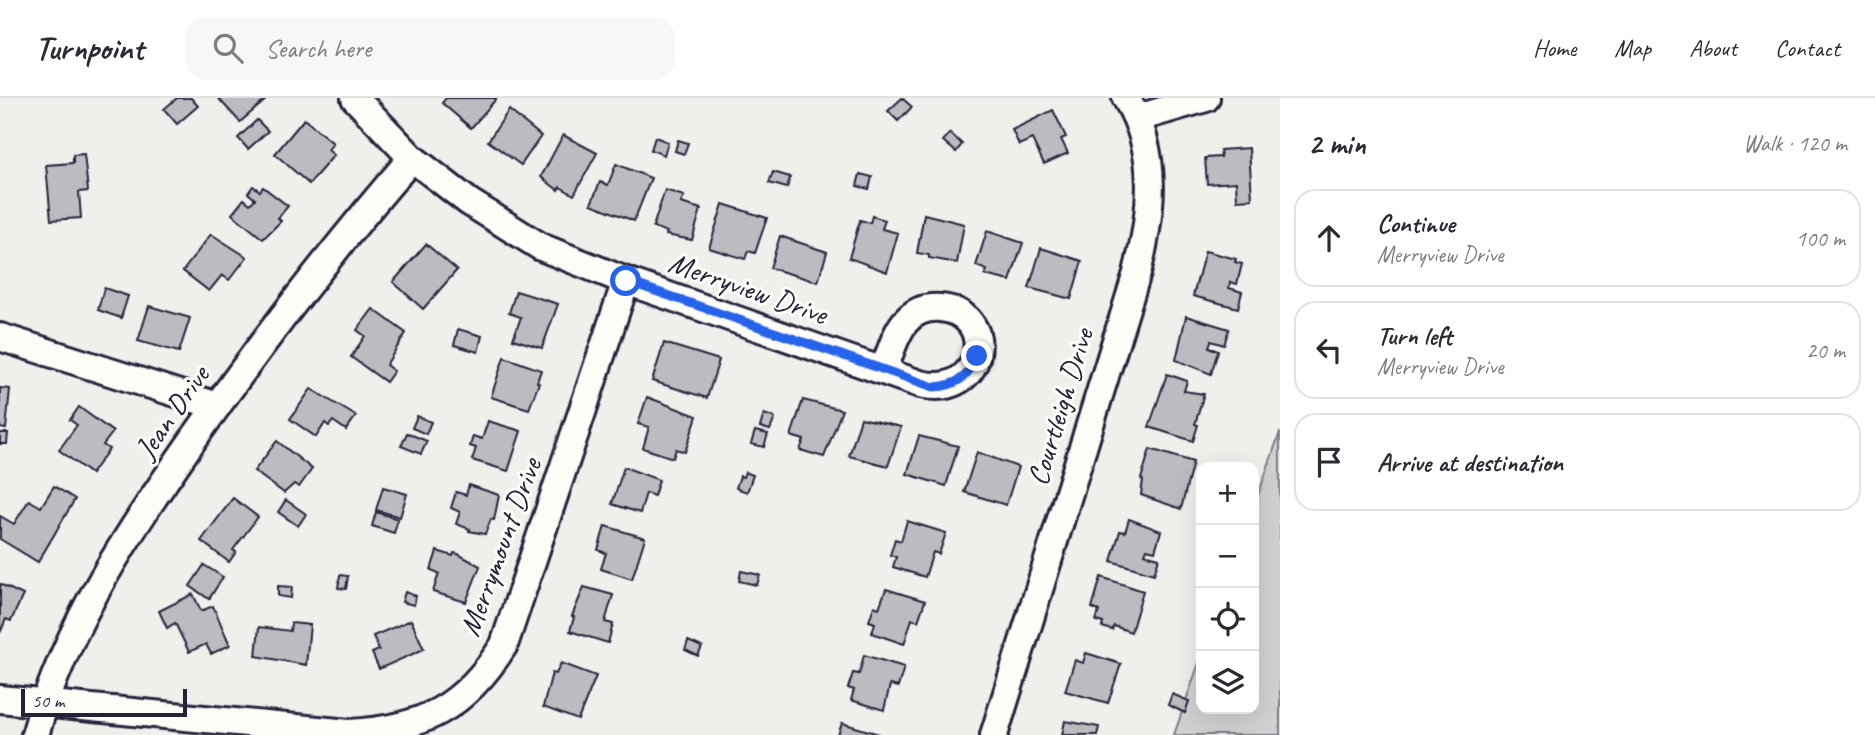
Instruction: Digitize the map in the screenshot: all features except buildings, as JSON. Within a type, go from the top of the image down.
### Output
[{"type":"street","name":"Merryview Drive","points":[[355,98],[412,158],[469,202],[541,247],[626,281],[883,370]]},
{"type":"street","points":[[1132,108],[1206,98]]},
{"type":"street","name":"Courtleigh Drive","points":[[994,735],[1137,273],[1150,221],[1149,175],[1132,108]]},
{"type":"street","name":"Jean Drive","points":[[35,735],[44,704],[83,610],[104,571],[217,406],[326,258],[412,158]]},
{"type":"street","name":"Merrymount Drive","points":[[0,699],[349,733],[381,731],[411,725],[439,713],[465,696],[485,675],[507,637],[626,281]]},
{"type":"street","points":[[0,337],[217,406]]},
{"type":"shaded area","points":[[1280,432],[1280,735],[1174,735],[1196,671],[1196,714],[1259,714],[1259,493]]},
{"type":"route","points":[[626,281],[934,387],[947,387],[958,382],[973,366],[977,356]]}]
